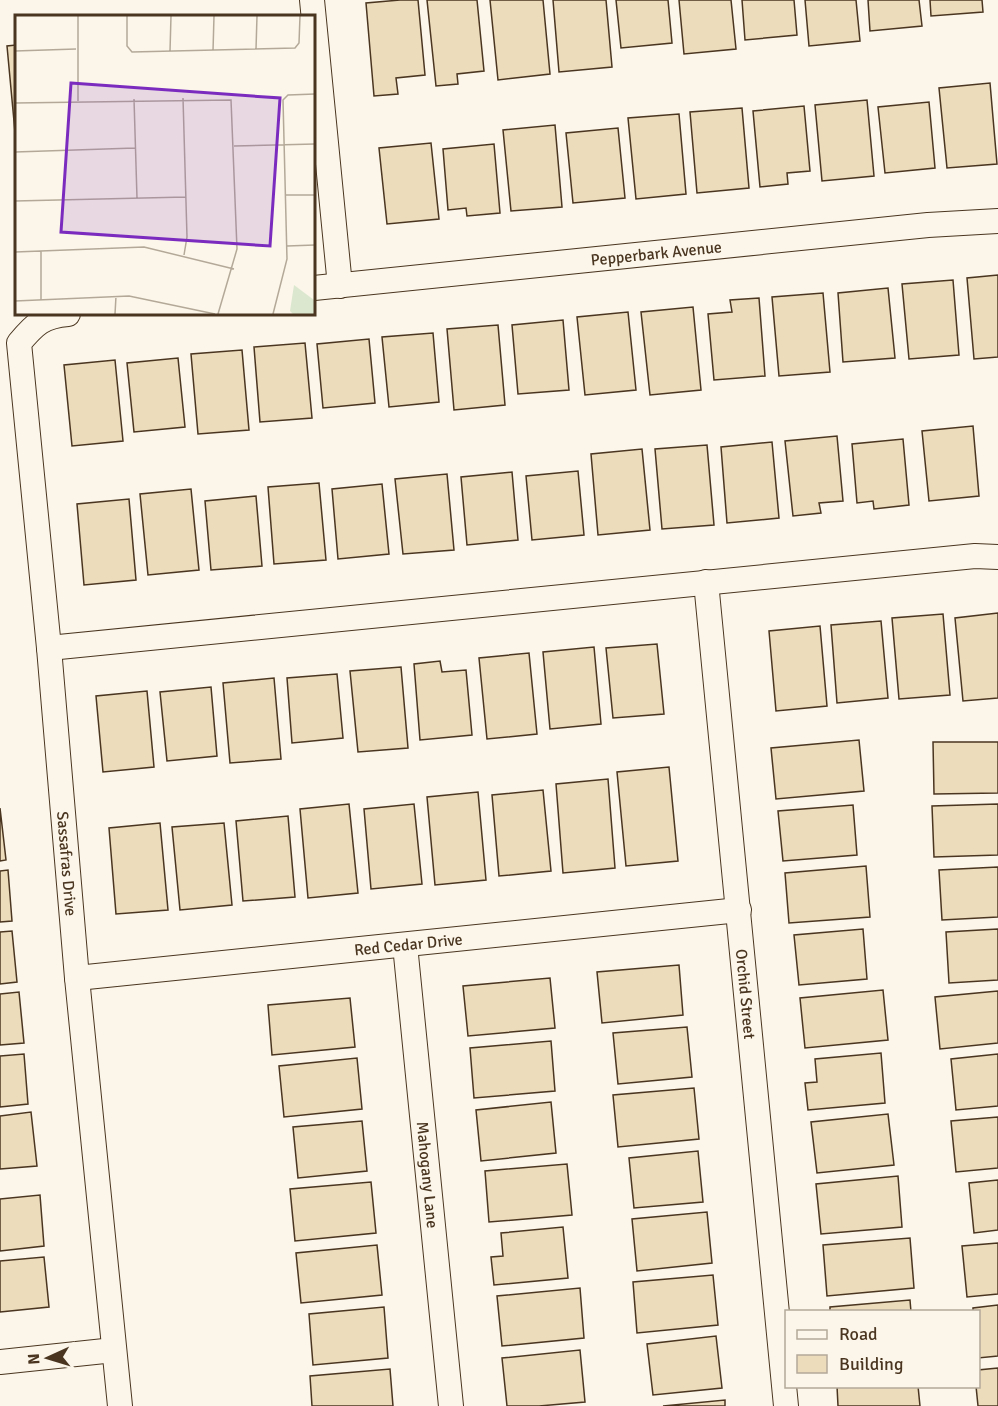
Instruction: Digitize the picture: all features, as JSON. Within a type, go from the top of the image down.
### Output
[{"type":"street","points":[[312,0],[313,15]]},
{"type":"street","points":[[315,31],[340,286]]},
{"type":"street","name":"Pepperbark Avenue","points":[[315,288],[928,225],[998,221]]},
{"type":"street","name":"Sassafras Drive","points":[[51,315],[34,325],[19,343],[49,648],[77,978],[120,1406]]},
{"type":"street","points":[[49,648],[975,556],[998,557]]},
{"type":"street","name":"Orchid Street","points":[[706,582],[786,1406]]},
{"type":"street","name":"Red Cedar Drive","points":[[77,978],[739,910]]},
{"type":"street","name":"Mahogany Lane","points":[[405,945],[451,1406]]},
{"type":"street","points":[[0,1362],[114,1350]]},
{"type":"building","points":[[418,0],[425,75],[396,78],[398,94],[374,96],[366,3]]},
{"type":"building","points":[[427,0],[477,0],[484,71],[457,74],[458,84],[436,86]]},
{"type":"building","points":[[490,0],[543,0],[550,74],[498,80]]},
{"type":"building","points":[[553,0],[606,0],[612,67],[559,72]]},
{"type":"building","points":[[616,0],[668,0],[672,43],[621,48]]},
{"type":"building","points":[[679,0],[731,0],[736,49],[684,54]]},
{"type":"building","points":[[742,0],[794,0],[797,35],[745,40]]},
{"type":"building","points":[[805,0],[856,0],[860,41],[809,46]]},
{"type":"building","points":[[868,0],[919,0],[922,26],[870,31]]},
{"type":"building","points":[[930,0],[982,0],[983,12],[931,16]]},
{"type":"building","points":[[15,45],[15,132],[7,46]]},
{"type":"building","points":[[990,83],[997,164],[947,168],[939,88]]},
{"type":"building","points":[[867,100],[874,176],[822,181],[815,105]]},
{"type":"building","points":[[929,102],[935,168],[885,173],[878,107]]},
{"type":"building","points":[[804,106],[810,171],[787,173],[788,184],[760,187],[753,111]]},
{"type":"building","points":[[742,108],[749,188],[697,193],[690,112]]},
{"type":"building","points":[[679,114],[686,194],[636,199],[628,118]]},
{"type":"building","points":[[555,125],[562,207],[511,211],[503,130]]},
{"type":"building","points":[[618,128],[625,198],[573,203],[566,133]]},
{"type":"building","points":[[431,143],[439,219],[387,224],[379,148]]},
{"type":"building","points":[[494,144],[500,213],[467,216],[466,208],[448,210],[443,149]]},
{"type":"building","points":[[998,275],[998,357],[974,359],[967,278]]},
{"type":"building","points":[[953,280],[959,355],[909,359],[902,284]]},
{"type":"building","points":[[888,288],[895,358],[843,362],[838,293]]},
{"type":"building","points":[[823,293],[830,372],[779,376],[772,297]]},
{"type":"building","points":[[759,298],[765,376],[714,380],[708,314],[732,312],[730,300]]},
{"type":"building","points":[[693,307],[701,390],[650,395],[641,312]]},
{"type":"building","points":[[628,312],[636,390],[585,395],[577,317]]},
{"type":"building","points":[[563,320],[569,390],[518,394],[512,325]]},
{"type":"building","points":[[498,325],[505,405],[454,410],[447,329]]},
{"type":"building","points":[[433,333],[439,402],[389,407],[382,337]]},
{"type":"building","points":[[369,339],[375,403],[323,408],[317,344]]},
{"type":"building","points":[[305,343],[312,418],[260,422],[254,347]]},
{"type":"building","points":[[242,350],[249,430],[198,434],[191,354]]},
{"type":"building","points":[[178,358],[185,427],[134,432],[127,363]]},
{"type":"building","points":[[115,360],[123,441],[72,446],[64,365]]},
{"type":"building","points":[[973,426],[979,496],[929,501],[922,431]]},
{"type":"building","points":[[837,436],[843,501],[819,503],[821,513],[793,516],[785,441]]},
{"type":"building","points":[[903,439],[909,505],[874,509],[873,501],[857,503],[852,444]]},
{"type":"building","points":[[772,442],[779,518],[727,523],[721,447]]},
{"type":"building","points":[[707,445],[714,525],[662,529],[655,449]]},
{"type":"building","points":[[642,449],[650,530],[598,535],[591,454]]},
{"type":"building","points":[[578,471],[584,535],[532,540],[526,476]]},
{"type":"building","points":[[512,472],[518,540],[467,545],[461,477]]},
{"type":"building","points":[[447,474],[454,550],[403,554],[395,479]]},
{"type":"building","points":[[319,483],[326,560],[274,564],[268,487]]},
{"type":"building","points":[[382,484],[389,554],[338,559],[332,489]]},
{"type":"building","points":[[191,489],[199,570],[148,575],[140,494]]},
{"type":"building","points":[[256,496],[262,566],[211,570],[205,501]]},
{"type":"building","points":[[129,499],[136,580],[84,585],[77,504]]},
{"type":"building","points":[[998,613],[998,698],[963,701],[955,618]]},
{"type":"building","points":[[943,614],[950,695],[899,699],[892,618]]},
{"type":"building","points":[[881,621],[888,698],[837,703],[831,625]]},
{"type":"building","points":[[820,626],[827,706],[776,711],[769,631]]},
{"type":"building","points":[[657,644],[664,714],[613,718],[606,648]]},
{"type":"building","points":[[594,647],[601,724],[550,729],[543,652]]},
{"type":"building","points":[[529,653],[537,734],[487,739],[479,658]]},
{"type":"building","points":[[440,661],[442,672],[466,670],[472,735],[420,740],[414,664]]},
{"type":"building","points":[[401,667],[408,748],[358,752],[350,671]]},
{"type":"building","points":[[337,674],[343,738],[292,743],[287,678]]},
{"type":"building","points":[[274,678],[281,759],[230,763],[223,683]]},
{"type":"building","points":[[211,687],[217,756],[167,761],[160,692]]},
{"type":"building","points":[[147,691],[154,767],[103,772],[96,696]]},
{"type":"building","points":[[859,740],[864,791],[776,799],[771,748]]},
{"type":"building","points":[[933,742],[998,742],[998,793],[934,794]]},
{"type":"building","points":[[669,767],[678,861],[626,866],[617,772]]},
{"type":"building","points":[[608,779],[615,868],[563,873],[556,784]]},
{"type":"building","points":[[543,790],[551,871],[499,876],[492,795]]},
{"type":"building","points":[[478,792],[486,880],[435,885],[427,797]]},
{"type":"building","points":[[349,804],[358,893],[308,898],[300,809]]},
{"type":"building","points":[[414,804],[422,884],[371,889],[364,809]]},
{"type":"building","points":[[998,804],[998,855],[934,857],[932,806]]},
{"type":"building","points":[[853,805],[857,855],[783,861],[778,811]]},
{"type":"building","points":[[0,808],[6,860],[0,861]]},
{"type":"building","points":[[288,816],[295,897],[243,901],[236,821]]},
{"type":"building","points":[[160,823],[168,910],[116,914],[109,828]]},
{"type":"building","points":[[224,823],[232,905],[180,910],[172,827]]},
{"type":"building","points":[[866,866],[870,917],[789,923],[785,873]]},
{"type":"building","points":[[998,867],[998,917],[942,920],[939,870]]},
{"type":"building","points":[[8,870],[12,921],[0,922],[0,871]]},
{"type":"building","points":[[863,929],[867,979],[799,985],[794,935]]},
{"type":"building","points":[[998,929],[998,980],[949,983],[946,932]]},
{"type":"building","points":[[12,931],[17,982],[0,984],[0,932]]},
{"type":"building","points":[[679,965],[683,1015],[602,1023],[597,972]]},
{"type":"building","points":[[550,978],[555,1028],[468,1036],[463,986]]},
{"type":"building","points":[[883,990],[888,1040],[805,1048],[800,998]]},
{"type":"building","points":[[998,991],[998,1043],[940,1049],[935,997]]},
{"type":"building","points":[[19,992],[24,1043],[0,1045],[0,994]]},
{"type":"building","points":[[350,998],[355,1047],[272,1055],[268,1005]]},
{"type":"building","points":[[687,1027],[692,1077],[618,1084],[613,1033]]},
{"type":"building","points":[[551,1041],[555,1091],[474,1098],[470,1048]]},
{"type":"building","points":[[881,1053],[885,1103],[808,1110],[805,1083],[817,1082],[815,1059]]},
{"type":"building","points":[[24,1054],[28,1104],[0,1107],[0,1056]]},
{"type":"building","points":[[998,1054],[998,1106],[956,1110],[951,1059]]},
{"type":"building","points":[[357,1058],[362,1109],[284,1117],[279,1066]]},
{"type":"building","points":[[694,1088],[699,1139],[618,1147],[613,1095]]},
{"type":"building","points":[[551,1102],[556,1153],[481,1161],[476,1110]]},
{"type":"building","points":[[31,1112],[37,1166],[0,1169],[0,1116]]},
{"type":"building","points":[[888,1114],[894,1165],[817,1173],[811,1122]]},
{"type":"building","points":[[998,1117],[998,1168],[956,1172],[951,1121]]},
{"type":"building","points":[[362,1121],[367,1171],[298,1178],[293,1127]]},
{"type":"building","points":[[698,1151],[703,1202],[634,1208],[629,1158]]},
{"type":"building","points":[[567,1164],[572,1215],[489,1222],[485,1171]]},
{"type":"building","points":[[898,1176],[902,1227],[821,1234],[816,1184]]},
{"type":"building","points":[[998,1180],[998,1230],[974,1233],[969,1183]]},
{"type":"building","points":[[371,1182],[376,1233],[295,1241],[290,1189]]},
{"type":"building","points":[[40,1195],[44,1246],[0,1251],[0,1199]]},
{"type":"building","points":[[707,1212],[712,1263],[637,1271],[632,1219]]},
{"type":"building","points":[[563,1227],[568,1278],[494,1285],[491,1257],[503,1256],[501,1233]]},
{"type":"building","points":[[910,1238],[914,1288],[827,1296],[823,1245]]},
{"type":"building","points":[[998,1243],[998,1294],[967,1297],[962,1246]]},
{"type":"building","points":[[377,1245],[382,1295],[301,1303],[296,1253]]},
{"type":"building","points":[[44,1257],[49,1307],[0,1312],[0,1261]]},
{"type":"building","points":[[713,1275],[718,1325],[637,1333],[633,1282]]},
{"type":"building","points":[[580,1288],[584,1338],[502,1346],[497,1296]]},
{"type":"building","points":[[910,1300],[911,1310],[830,1310],[830,1307]]},
{"type":"building","points":[[998,1305],[998,1356],[980,1358],[980,1310],[973,1310],[973,1308]]},
{"type":"building","points":[[384,1307],[388,1358],[313,1365],[309,1314]]},
{"type":"building","points":[[716,1336],[722,1388],[653,1395],[647,1344]]},
{"type":"building","points":[[580,1350],[585,1402],[507,1406],[502,1358]]},
{"type":"building","points":[[998,1368],[998,1406],[978,1406],[976,1388],[980,1388],[980,1370]]},
{"type":"building","points":[[390,1369],[393,1406],[312,1406],[310,1376]]},
{"type":"building","points":[[837,1388],[918,1388],[920,1406],[838,1406]]},
{"type":"building","points":[[725,1400],[725,1406],[663,1406]]}]
